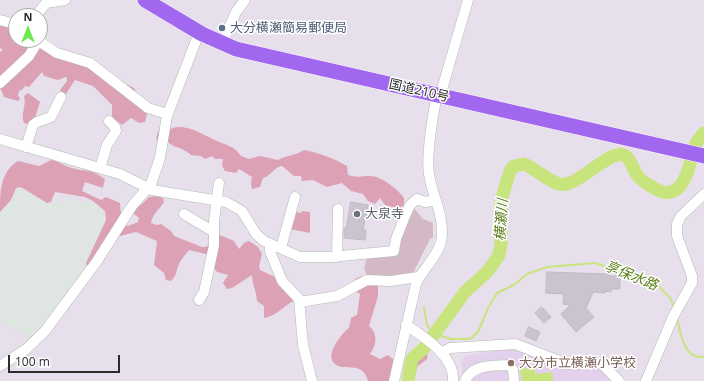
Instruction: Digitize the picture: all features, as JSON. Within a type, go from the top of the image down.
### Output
[{"type":"highway","name":"国道210号","points":[[145,0],[199,33],[222,44],[439,96],[704,156]]},
{"type":"street","points":[[41,8],[44,4],[65,0]]},
{"type":"street","points":[[222,44],[236,12],[245,0]]},
{"type":"street","points":[[394,381],[406,324],[418,278],[437,253],[442,240],[442,225],[428,172],[439,96],[468,0]]},
{"type":"street","points":[[0,366],[25,350],[45,331],[97,261],[132,206],[152,184],[160,158],[167,114],[199,33]]},
{"type":"street","points":[[48,47],[57,53],[90,63],[148,108],[167,114]]},
{"type":"street","points":[[0,83],[29,56],[34,48]]},
{"type":"street","points":[[26,147],[33,125],[37,122],[51,118],[61,97]]},
{"type":"street","points":[[100,168],[107,145],[116,132],[115,126],[109,121]]},
{"type":"street","points":[[0,139],[130,178],[155,191],[217,200],[240,209],[256,234],[264,241],[304,258],[394,251],[396,239],[412,203],[417,199],[425,202],[436,200]]},
{"type":"street","points":[[199,300],[204,292],[214,248],[214,232],[219,183]]},
{"type":"street","points":[[646,381],[673,317],[692,283],[692,276],[677,236],[677,224],[681,216],[704,194]]},
{"type":"street","points":[[281,248],[295,198]]},
{"type":"street","points":[[337,256],[338,210]]},
{"type":"street","points":[[184,214],[214,232]]},
{"type":"street","points":[[270,244],[270,253],[282,281],[296,295],[300,302],[303,345],[312,381]]},
{"type":"street","points":[[300,302],[337,296],[367,280],[391,280],[412,277],[418,278]]},
{"type":"street","points":[[406,324],[441,354],[452,369],[453,381]]},
{"type":"street","points":[[441,354],[450,348],[515,344],[567,364],[593,362],[601,363],[620,381]]},
{"type":"street","points":[[465,381],[469,374],[476,369],[509,365],[513,370],[514,381]]},
{"type":"shaded area","points":[[0,24],[8,26],[8,48],[39,48],[97,69],[134,88],[138,96],[146,103],[147,114],[145,122],[139,123],[131,118],[122,125],[112,118],[112,105],[93,86],[75,80],[66,94],[63,95],[60,90],[67,81],[67,78],[58,80],[44,76],[42,72],[29,87],[25,86],[19,91],[18,95],[20,99],[18,101],[4,97],[0,87],[0,52],[3,50],[0,48]]},
{"type":"shaded area","points":[[28,93],[40,102],[35,118],[29,124],[24,123],[23,119],[25,103],[24,96]]},
{"type":"shaded area","points":[[167,125],[171,129],[182,127],[194,130],[230,146],[241,156],[249,159],[260,156],[278,160],[304,150],[321,154],[347,166],[348,175],[357,177],[370,176],[384,181],[402,195],[404,198],[404,205],[399,209],[385,205],[380,198],[375,204],[368,201],[363,194],[351,191],[342,183],[327,187],[313,180],[302,181],[301,176],[294,176],[282,166],[263,178],[260,187],[252,189],[252,177],[239,169],[236,173],[225,171],[222,166],[223,159],[215,159],[212,156],[205,159],[201,156],[191,155],[185,150],[171,145],[166,140],[159,143],[156,138],[160,127]]},
{"type":"shaded area","points":[[51,160],[57,161],[69,167],[99,175],[105,179],[103,188],[85,182],[82,191],[101,200],[106,197],[120,203],[121,214],[99,252],[87,267],[86,263],[106,220],[105,211],[93,201],[85,197],[55,192],[51,202],[47,203],[21,187],[16,188],[11,200],[0,212],[2,183],[4,177],[12,166],[18,161],[39,166]]},
{"type":"shaded area","points":[[13,184],[50,205],[62,199],[73,199],[97,205],[105,213],[104,222],[84,271],[40,332],[32,339],[2,323],[0,326],[0,205]]},
{"type":"shaded area","points":[[157,196],[163,198],[164,202],[155,214],[151,223],[157,225],[161,224],[171,231],[174,236],[202,247],[206,247],[212,242],[215,233],[234,241],[239,249],[244,243],[249,241],[258,247],[262,254],[259,266],[260,270],[281,280],[297,300],[289,303],[279,312],[264,318],[264,306],[257,301],[252,275],[232,288],[227,289],[223,283],[228,275],[217,272],[214,268],[209,266],[210,255],[189,250],[182,258],[173,279],[171,281],[166,280],[164,273],[154,265],[157,241],[136,232],[120,236],[118,234],[123,224],[128,226],[138,222],[139,218],[129,210],[141,205],[149,197]]},
{"type":"shaded area","points":[[412,206],[423,219],[433,223],[433,237],[430,239],[413,273],[394,278],[368,277],[364,269],[367,257],[393,253]]},
{"type":"shaded area","points":[[302,211],[310,212],[310,233],[290,229],[295,212],[301,213]]},
{"type":"shaded area","points":[[362,276],[378,284],[378,296],[369,326],[374,332],[376,339],[370,354],[380,359],[388,355],[395,361],[391,381],[368,381],[365,374],[361,370],[357,368],[338,366],[332,359],[333,349],[342,334],[349,328],[351,318],[357,315],[360,294],[354,288],[354,284],[355,279]]},
{"type":"shaded area","name":"大分市立横瀬小学校","points":[[500,346],[594,365],[616,381],[462,381],[462,362],[465,356],[487,352],[492,348]]},
{"type":"shaded area","points":[[425,349],[428,351],[427,359],[418,366],[412,381],[403,381],[417,356]]},
{"type":"shaded area","points":[[535,368],[535,374],[552,372],[553,381],[522,381],[520,369]]},
{"type":"building","name":"大泉寺","points":[[351,202],[368,205],[363,230],[366,230],[365,240],[344,238],[344,228],[346,228]]},
{"type":"building","points":[[547,272],[609,274],[609,276],[620,276],[620,289],[611,289],[611,292],[605,291],[605,293],[593,292],[586,308],[594,317],[576,332],[561,314],[570,305],[563,304],[564,294],[546,293]]},
{"type":"building","points":[[542,307],[551,317],[544,323],[535,313]]},
{"type":"building","points":[[529,327],[540,332],[536,341],[525,336]]},
{"type":"waterway","name":"横瀬川","points":[[408,381],[412,359],[424,348],[465,292],[488,271],[499,255],[501,244],[501,201],[510,171],[514,166],[524,164],[554,182],[565,184],[573,182],[606,160],[621,154],[627,157],[637,175],[645,182],[660,191],[671,192],[677,189],[686,177],[694,148],[704,133]]},
{"type":"waterway","name":"享保水路","points":[[424,307],[427,325],[433,333],[451,339],[472,338],[479,330],[488,308],[497,293],[514,285],[527,274],[547,267],[595,263],[656,283],[671,299],[674,308]]},
{"type":"waterway","name":"享保水路","points":[[677,318],[687,350],[697,357],[704,357]]},
{"type":"place","name":"大分横瀬簡易郵便局","points":[[222,28]]},
{"type":"place","name":"大泉寺","points":[[357,214]]},
{"type":"place","name":"大分市立横瀬小学校","points":[[511,363]]}]
